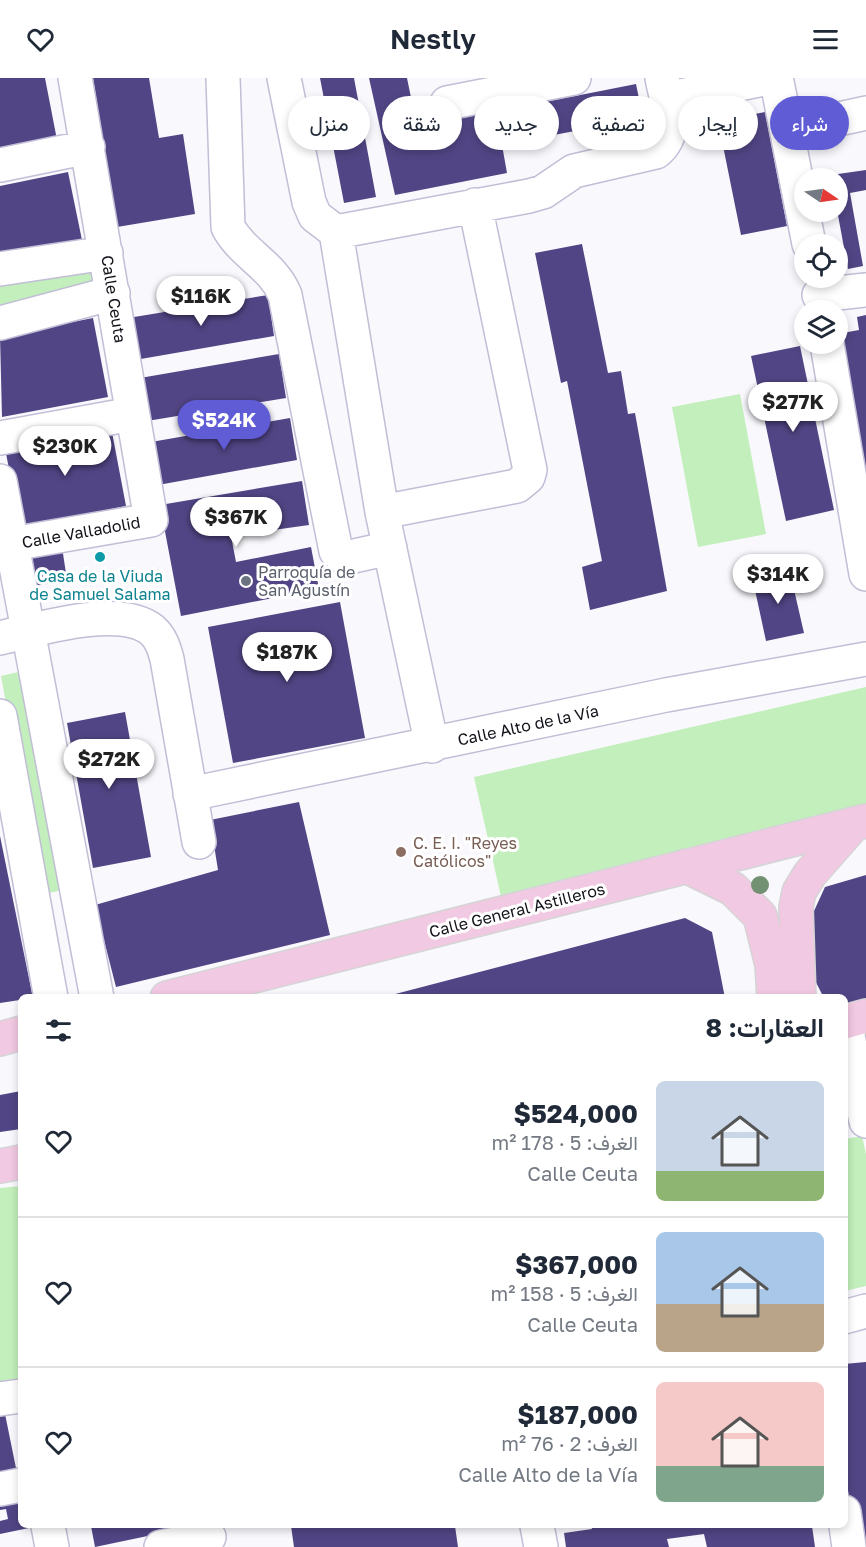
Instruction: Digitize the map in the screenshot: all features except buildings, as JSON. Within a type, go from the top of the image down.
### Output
[{"type":"main road","name":"Calle General Astilleros","points":[[183,994],[535,907],[859,823]]},
{"type":"main road","points":[[800,994],[796,907],[799,892],[810,874],[859,823]]},
{"type":"main road","points":[[686,866],[734,889],[760,916],[772,965],[774,994]]},
{"type":"main road","points":[[848,1021],[866,1016]]},
{"type":"main road","points":[[0,1038],[18,1034]]},
{"type":"main road","points":[[0,1166],[18,1163]]},
{"type":"street","name":"Calle Ceuta","points":[[75,78],[151,520]]},
{"type":"street","points":[[222,78],[228,227],[240,246],[272,271],[285,295],[336,551],[345,558],[390,548]]},
{"type":"street","points":[[284,78],[309,202],[315,216],[336,232],[382,512],[432,746]]},
{"type":"street","points":[[462,100],[574,78]]},
{"type":"street","points":[[336,232],[529,196],[543,192],[574,171],[656,152],[671,134],[664,88],[770,79],[780,88],[782,96]]},
{"type":"street","points":[[849,117],[866,114]]},
{"type":"street","points":[[0,165],[88,147]]},
{"type":"street","points":[[792,150],[807,234]]},
{"type":"street","points":[[382,512],[517,486],[528,477],[530,470],[475,206]]},
{"type":"street","points":[[0,269],[106,253]]},
{"type":"street","points":[[819,294],[866,290]]},
{"type":"street","points":[[0,323],[113,293]]},
{"type":"street","points":[[829,354],[866,574]]},
{"type":"street","points":[[0,438],[132,414]]},
{"type":"street","points":[[0,481],[12,544],[14,635],[96,994]]},
{"type":"street","name":"Calle Valladolid","points":[[12,544],[151,520]]},
{"type":"street","points":[[14,635],[101,619],[124,619],[143,625],[159,638],[167,659],[199,842]]},
{"type":"street","name":"Calle Alto de la Vía","points":[[190,794],[432,746],[666,695],[866,659]]},
{"type":"street","points":[[0,716],[50,994]]},
{"type":"street","points":[[848,1036],[866,1121]]},
{"type":"street","points":[[848,1131],[866,1127]]},
{"type":"street","points":[[848,1295],[866,1292]]},
{"type":"street","points":[[848,1316],[866,1311]]},
{"type":"street","points":[[0,1400],[18,1397]]},
{"type":"street","points":[[0,1489],[18,1486]]},
{"type":"street","points":[[48,1528],[52,1547]]},
{"type":"street","points":[[537,1528],[541,1547]]},
{"type":"street","points":[[846,1528],[849,1547]]},
{"type":"street","points":[[161,1547],[209,1536]]},
{"type":"green space","points":[[89,264],[95,297],[0,314],[0,280]]},
{"type":"green space","points":[[740,394],[766,534],[698,547],[672,407]]},
{"type":"green space","points":[[23,671],[62,890],[41,895],[1,676]]},
{"type":"green space","points":[[866,687],[866,804],[502,901],[474,777]]},
{"type":"green space","points":[[862,1136],[866,1154],[866,1286],[848,1290],[848,1138]]},
{"type":"green space","points":[[18,1186],[18,1383],[0,1387],[0,1188]]},
{"type":"place","name":"Casa de la Viuda de Samuel Salama","points":[[100,557]]},
{"type":"place","name":"Parroquía de San Agustín","points":[[246,581]]},
{"type":"place","name":"C. E. I. \"Reyes Católicos\"","points":[[401,852]]}]
